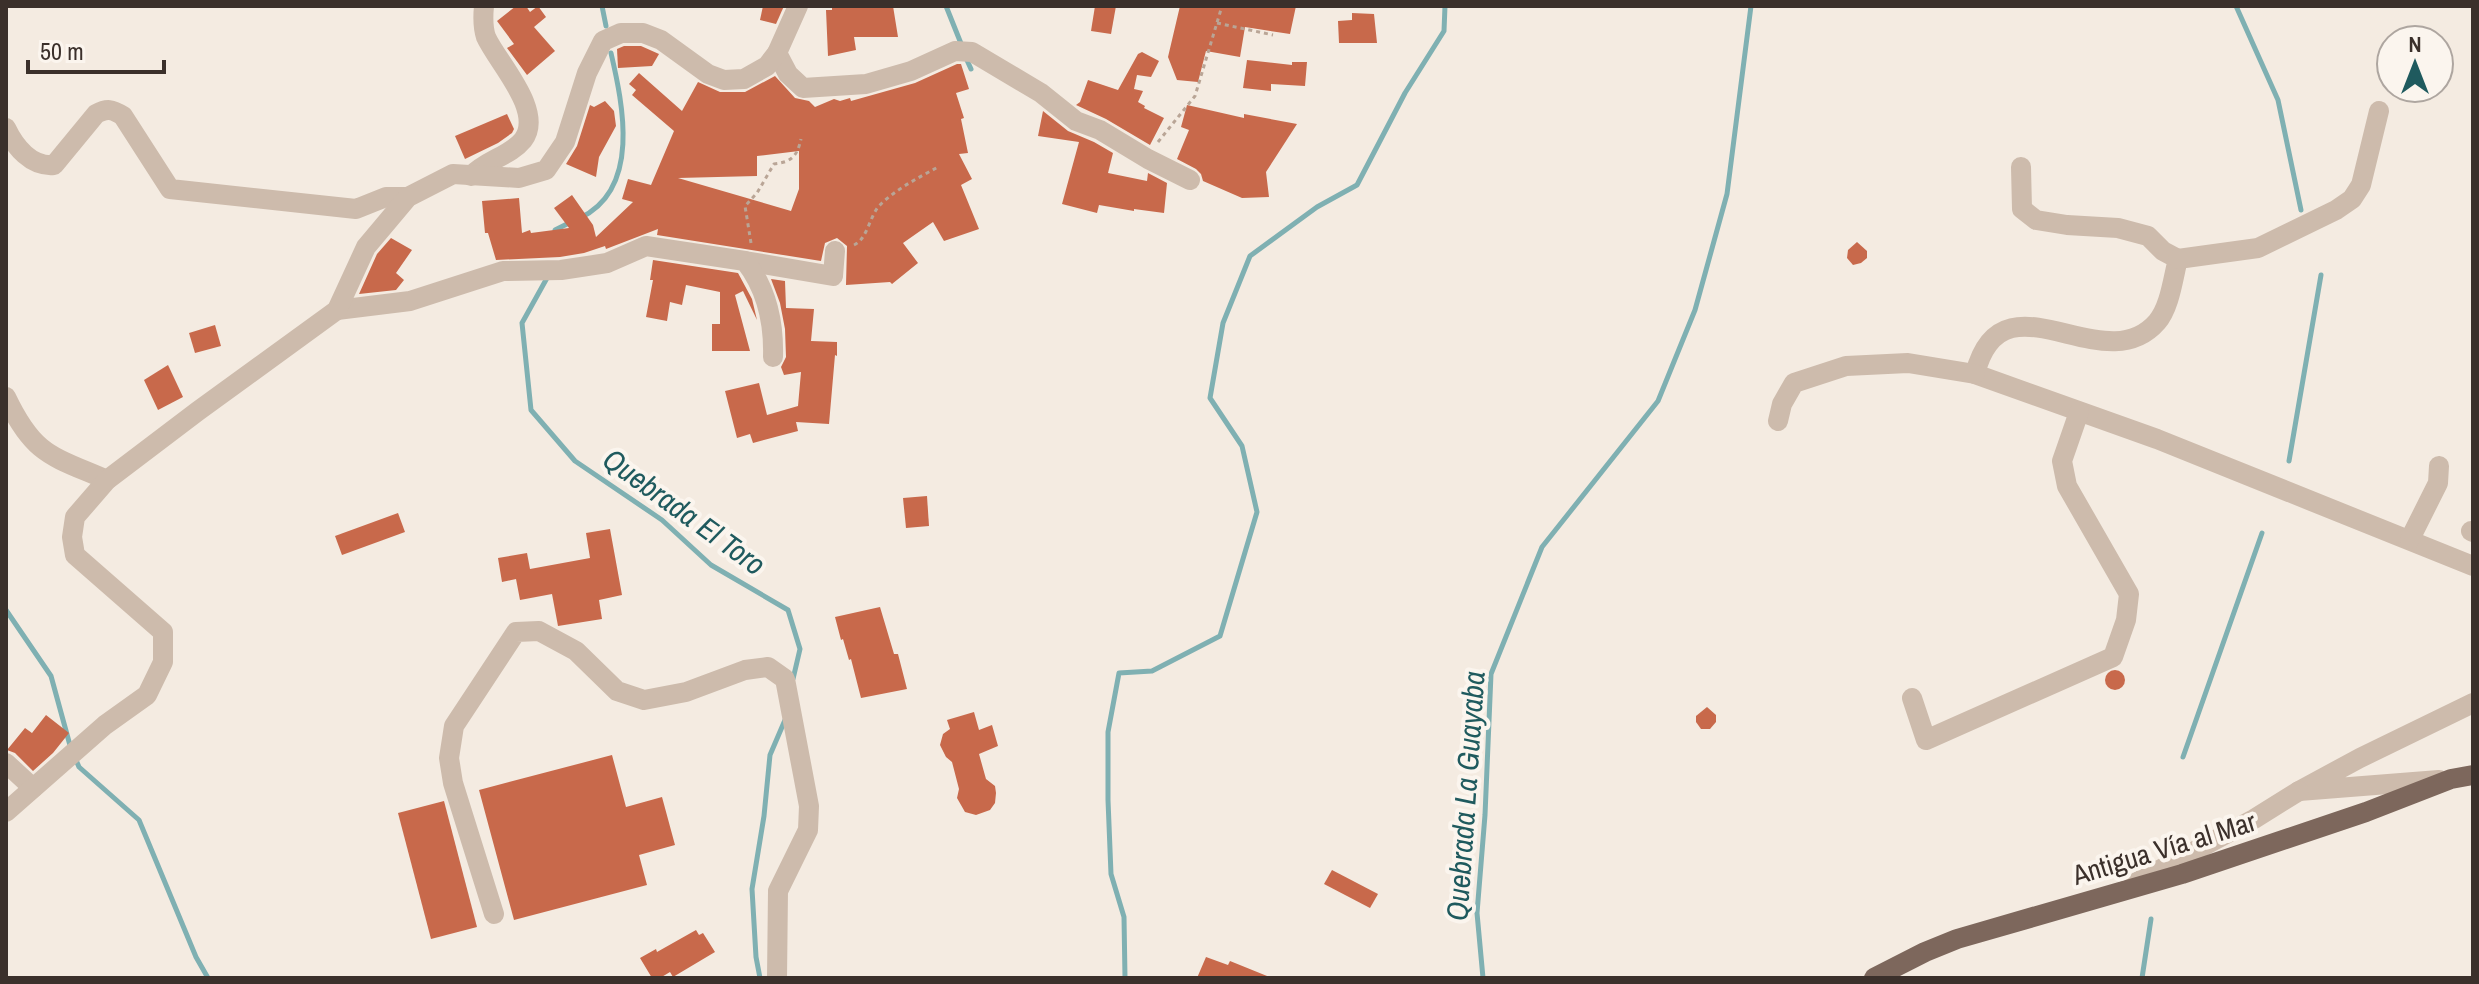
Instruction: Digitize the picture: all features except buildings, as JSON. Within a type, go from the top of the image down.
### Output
[{"type":"main road","name":"Antigua Vía al Mar","points":[[1874,978],[1957,939],[2283,841],[2451,779],[2473,775]]},
{"type":"street","points":[[471,176],[482,165],[523,139],[528,118],[513,76],[485,34],[484,6]]},
{"type":"street","points":[[337,310],[366,247],[408,197],[453,174],[519,178],[546,170],[565,142],[587,73],[603,41],[621,33],[643,33],[661,40],[697,69],[724,80],[744,79],[767,66],[777,53],[798,6]]},
{"type":"street","points":[[777,53],[788,74],[803,88],[866,84],[911,71],[955,51],[972,52],[1041,93],[1076,121],[1100,130],[1190,180]]},
{"type":"street","points":[[6,128],[23,154],[46,166],[54,165],[96,114],[104,109],[113,109],[123,116],[170,189],[356,209],[386,197],[408,197]]},
{"type":"street","points":[[2021,167],[2022,209],[2036,220],[2118,228],[2148,236],[2163,251],[2178,259],[2258,248],[2352,199],[2361,185],[2379,111]]},
{"type":"street","points":[[6,812],[105,725],[147,695],[163,662],[163,632],[75,555],[72,537],[75,517],[107,480],[337,310],[410,301],[503,271],[561,270],[607,263],[646,246],[833,276],[835,251]]},
{"type":"street","points":[[1975,374],[1979,356],[1996,334],[2015,325],[2103,342],[2125,342],[2144,333],[2162,313],[2178,259]]},
{"type":"street","points":[[745,261],[761,290],[774,327],[773,357]]},
{"type":"street","points":[[1778,421],[1782,404],[1794,383],[1846,366],[1908,363],[1975,374],[2157,439],[2473,566]]},
{"type":"street","points":[[6,397],[26,434],[38,448],[64,463],[107,480]]},
{"type":"street","points":[[1912,698],[1926,740],[2113,657],[2126,620],[2129,594],[2067,486],[2062,461],[2079,412]]},
{"type":"street","points":[[2410,539],[2438,483],[2439,466]]},
{"type":"street","points":[[494,914],[453,783],[449,758],[454,726],[516,632],[539,631],[564,644],[576,651],[617,691],[644,700],[686,692],[745,670],[768,667],[785,679],[809,806],[808,830],[778,891],[777,978]]},
{"type":"street","points":[[2116,893],[2360,758],[2473,703]]},
{"type":"street","points":[[6,763],[33,788]]},
{"type":"street","points":[[2299,791],[2451,779]]},
{"type":"path","points":[[1148,159],[1164,133],[1195,96],[1222,6]]},
{"type":"path","points":[[1217,23],[1273,35]]},
{"type":"path","points":[[745,261],[750,250],[751,234],[745,206],[757,193],[774,164],[794,158],[801,139]]},
{"type":"path","points":[[835,251],[837,246],[859,243],[878,207],[938,167]]},
{"type":"waterway","name":"Quebrada El Toro","points":[[602,6],[606,26]]},
{"type":"waterway","points":[[946,6],[962,46]]},
{"type":"waterway","points":[[1125,978],[1124,917],[1111,874],[1108,800],[1108,732],[1119,673],[1152,671],[1220,636],[1257,512],[1242,446],[1210,398],[1223,323],[1250,256],[1317,207],[1357,185],[1405,93],[1444,31],[1445,6]]},
{"type":"waterway","name":"Quebrada La Guayaba","points":[[1483,978],[1477,913],[1491,674],[1542,547],[1658,401],[1695,310],[1727,194],[1751,6]]},
{"type":"waterway","points":[[2236,6],[2278,100],[2301,210]]},
{"type":"waterway","name":"Quebrada El Toro","points":[[580,218],[599,205],[612,187],[620,167],[623,120],[611,53]]},
{"type":"waterway","points":[[966,58],[971,69]]},
{"type":"waterway","name":"Quebrada El Toro","points":[[555,234],[555,230],[571,222]]},
{"type":"waterway","points":[[2289,461],[2321,275]]},
{"type":"waterway","name":"Quebrada El Toro","points":[[547,278],[522,323],[531,410],[575,461],[662,520],[711,565],[788,610],[800,649],[793,679]]},
{"type":"waterway","points":[[2183,757],[2262,533]]},
{"type":"waterway","points":[[6,610],[51,676],[71,749]]},
{"type":"waterway","name":"Quebrada El Toro","points":[[760,978],[752,889],[770,755],[785,720]]},
{"type":"waterway","points":[[76,760],[79,767],[139,820],[196,957],[208,978]]},
{"type":"waterway","points":[[2142,978],[2151,919]]}]
